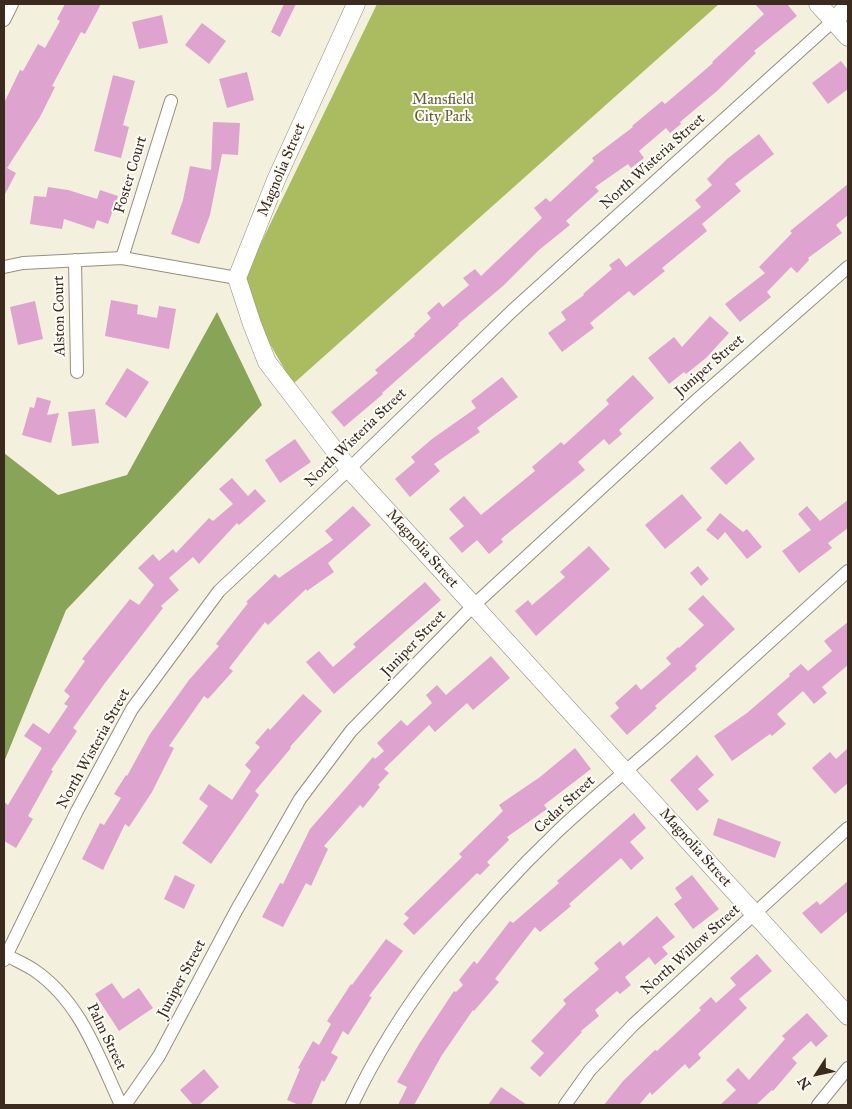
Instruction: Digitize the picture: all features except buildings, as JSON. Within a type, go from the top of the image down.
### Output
[{"type":"street","points":[[4,20],[12,4]]},
{"type":"street","name":"Magnolia Street","points":[[356,4],[276,180],[237,278],[267,362],[349,469],[848,1016]]},
{"type":"street","points":[[818,4],[848,37]]},
{"type":"street","points":[[833,21],[848,8]]},
{"type":"street","name":"North Wisteria Street","points":[[5,958],[77,811],[132,709],[219,591],[349,469],[512,311],[833,21]]},
{"type":"street","name":"Foster Court","points":[[122,258],[171,101]]},
{"type":"street","points":[[4,267],[23,263],[122,258],[237,278]]},
{"type":"street","name":"Alston Court","points":[[75,260],[77,372]]},
{"type":"street","name":"Juniper Street","points":[[125,1105],[160,1056],[236,911],[300,799],[351,731],[474,606],[698,399],[848,267]]},
{"type":"street","name":"Cedar Street","points":[[352,1105],[392,1031],[450,950],[478,916],[558,832],[848,571]]},
{"type":"street","name":"North Willow Street","points":[[565,1105],[590,1070],[633,1026],[848,828]]},
{"type":"street","name":"Palm Street","points":[[5,958],[33,969],[49,981],[70,1003],[80,1019],[121,1105]]},
{"type":"street","points":[[818,1105],[848,1068]]},
{"type":"green space","name":"Mansfield City Park","points":[[377,4],[719,4],[293,384],[259,325],[244,278]]},
{"type":"green space","points":[[217,312],[262,405],[66,610],[4,762],[4,453],[58,495],[127,475]]}]
